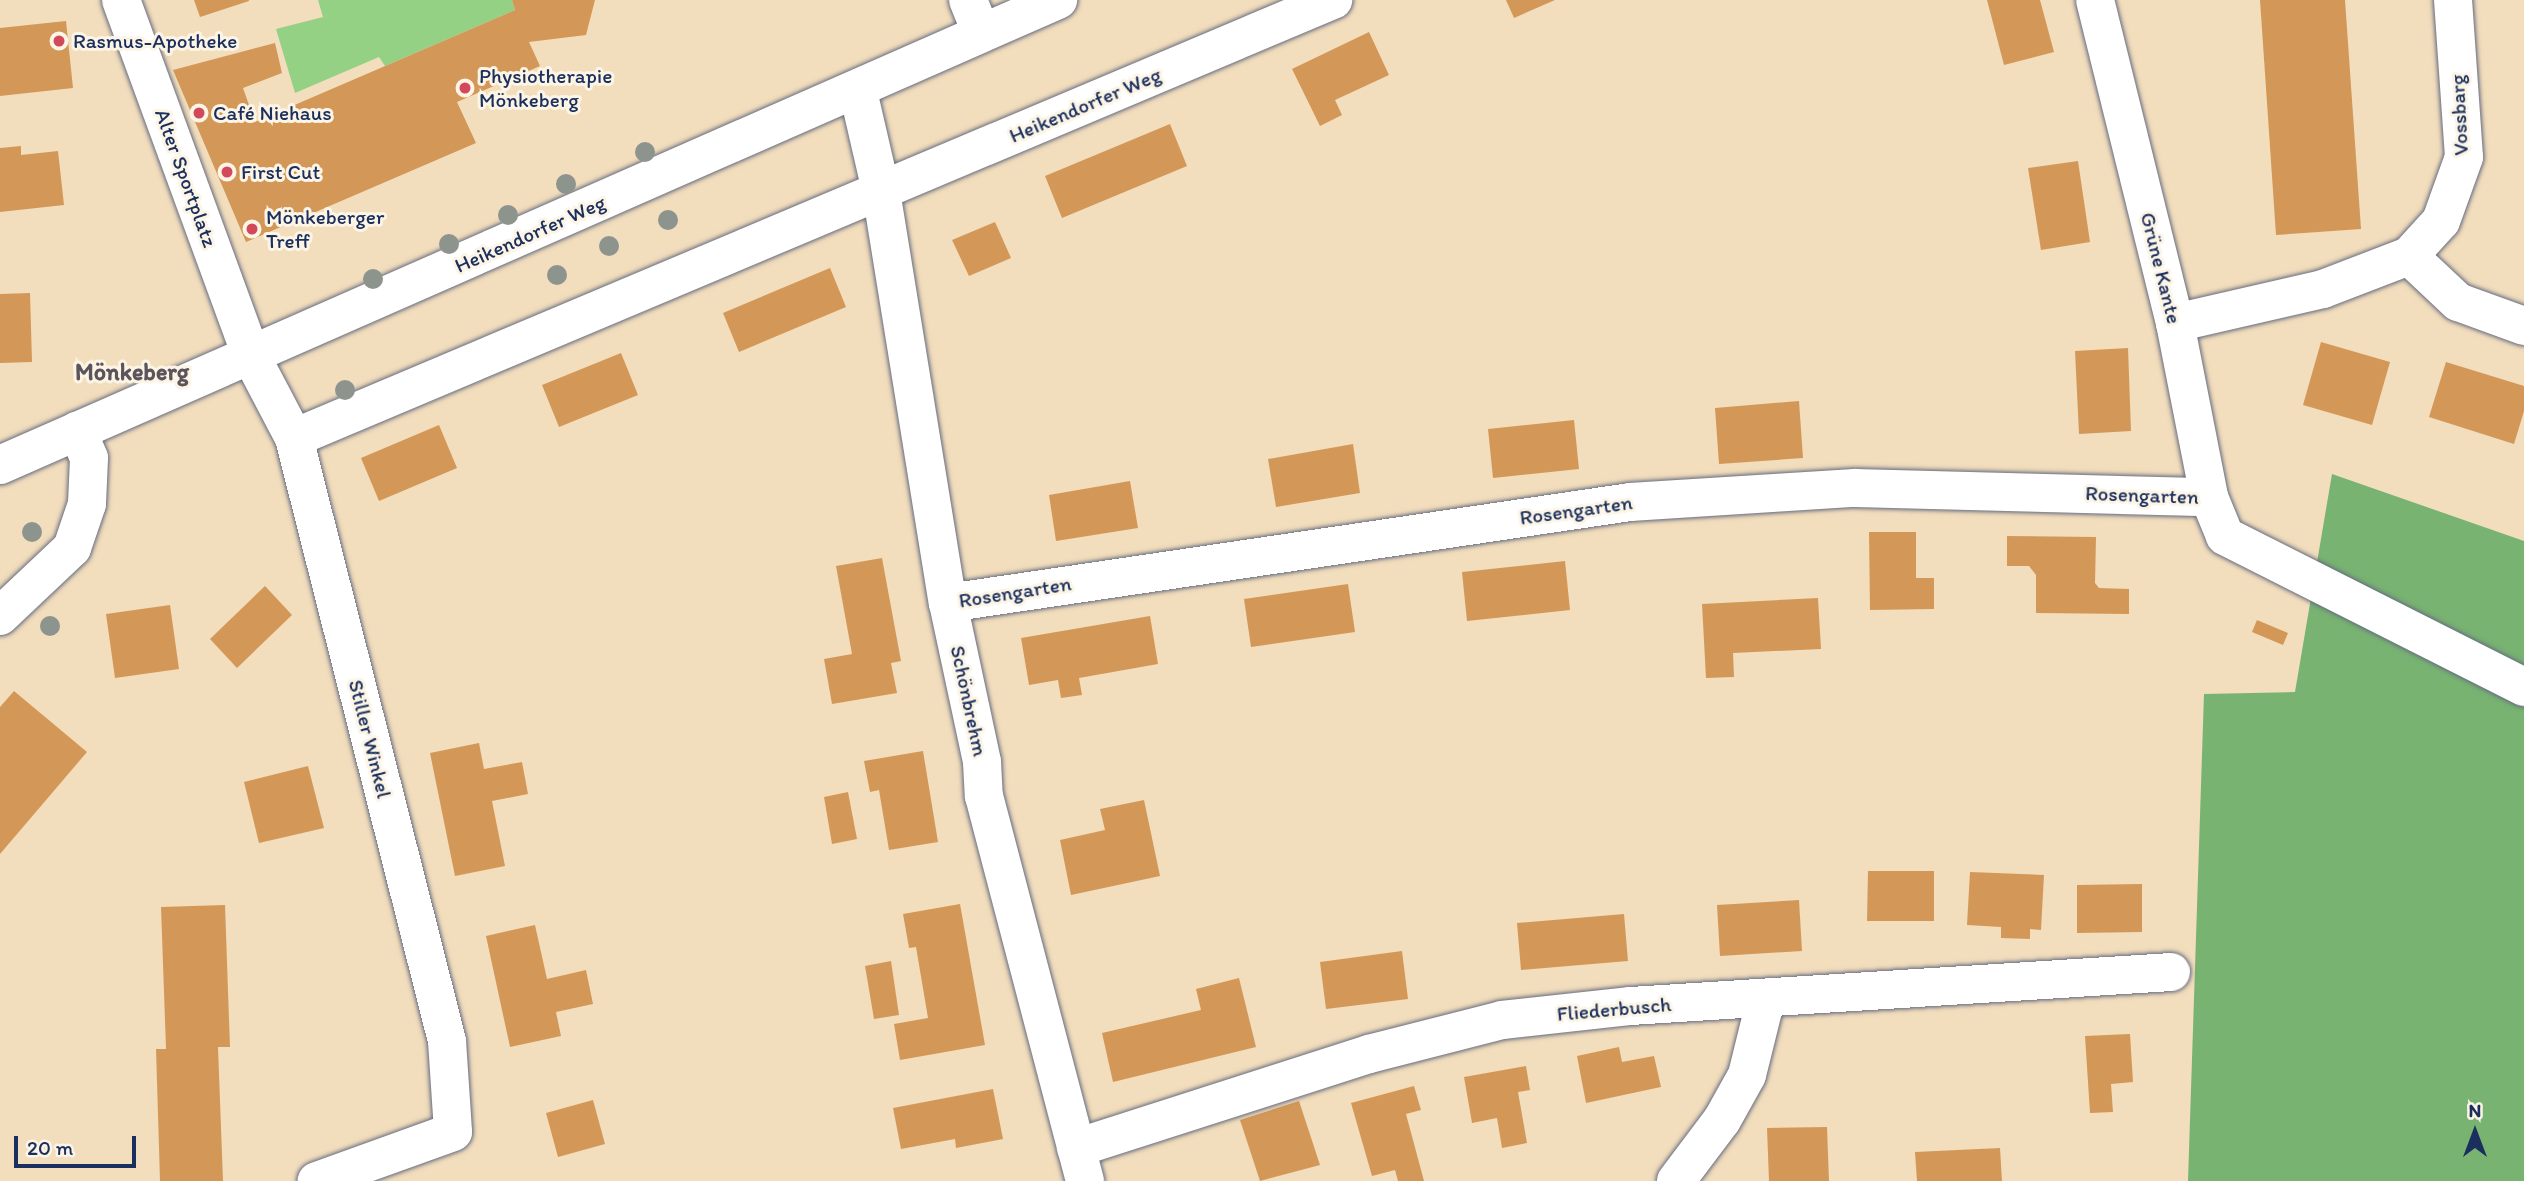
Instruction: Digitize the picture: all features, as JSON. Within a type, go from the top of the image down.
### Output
[{"type":"street","name":"Alter Sportplatz","points":[[121,0],[251,356]]},
{"type":"street","name":"Heikendorfer Weg","points":[[0,465],[858,91],[974,16],[1058,0]]},
{"type":"street","name":"Heikendorfer Weg","points":[[294,438],[1333,0]]},
{"type":"street","name":"Grüne Kante","points":[[2095,0],[2175,323],[2209,497],[2225,536],[2524,687]]},
{"type":"street","name":"Vossbarg","points":[[2175,323],[2323,289],[2409,256],[2441,220],[2464,157],[2453,0]]},
{"type":"street","name":"Schönbrehm","points":[[858,91],[881,191],[948,603],[982,762],[984,796],[1081,1165]]},
{"type":"street","points":[[2409,256],[2458,302],[2524,326]]},
{"type":"street","name":"Stiller Winkel","points":[[251,356],[294,438],[447,1041],[453,1132],[317,1181]]},
{"type":"street","points":[[0,616],[72,548],[88,493],[89,458],[77,430]]},
{"type":"street","name":"Rosengarten","points":[[948,603],[1630,502],[1855,488],[2209,497]]},
{"type":"street","name":"Fliederbusch","points":[[1081,1165],[1369,1054],[1502,1020],[1632,1006],[2172,972]]},
{"type":"street","points":[[1676,1181],[1722,1120],[1747,1075],[1766,998]]},
{"type":"green space","points":[[318,0],[512,0],[515,10],[385,66],[379,57],[295,93],[276,29],[323,17]]},
{"type":"green space","points":[[2332,474],[2524,541],[2524,1181],[2188,1181],[2204,694],[2295,692]]},
{"type":"building","points":[[194,0],[249,0],[249,1],[200,17]]},
{"type":"building","points":[[512,0],[595,0],[586,35],[529,42],[540,66],[457,102],[476,143],[246,242],[173,70],[275,43],[282,73],[243,88],[255,122],[515,10]]},
{"type":"building","points":[[1506,0],[1555,0],[1514,18]]},
{"type":"building","points":[[1987,0],[2040,0],[2054,52],[2004,65]]},
{"type":"building","points":[[2260,0],[2345,0],[2361,229],[2276,235]]},
{"type":"building","points":[[66,21],[73,88],[0,96],[0,28]]},
{"type":"building","points":[[1369,32],[1389,75],[1335,100],[1342,115],[1320,126],[1292,69]]},
{"type":"building","points":[[1170,124],[1187,166],[1062,218],[1045,176]]},
{"type":"building","points":[[21,146],[21,155],[58,151],[64,205],[0,212],[0,148]]},
{"type":"building","points":[[2078,161],[2090,242],[2041,250],[2028,168]]},
{"type":"building","points":[[995,222],[1011,258],[969,276],[952,240]]},
{"type":"building","points":[[830,268],[846,307],[739,352],[723,313]]},
{"type":"building","points":[[30,293],[32,362],[0,363],[0,294]]},
{"type":"building","points":[[2321,342],[2390,362],[2372,425],[2303,405]]},
{"type":"building","points":[[2128,348],[2131,431],[2079,434],[2075,351]]},
{"type":"building","points":[[621,353],[638,395],[559,427],[542,385]]},
{"type":"building","points":[[2446,362],[2524,386],[2524,411],[2514,444],[2429,417]]},
{"type":"building","points":[[1799,401],[1803,458],[1719,464],[1715,408]]},
{"type":"building","points":[[1574,420],[1579,469],[1493,478],[1488,429]]},
{"type":"building","points":[[439,425],[457,468],[379,501],[361,458]]},
{"type":"building","points":[[1353,444],[1360,493],[1276,507],[1268,459]]},
{"type":"building","points":[[1130,481],[1138,528],[1056,541],[1049,495]]},
{"type":"building","points":[[1869,532],[1916,532],[1916,578],[1934,578],[1934,609],[1870,610]]},
{"type":"building","points":[[2007,536],[2096,537],[2095,583],[2099,588],[2129,589],[2129,614],[2036,613],[2036,575],[2029,566],[2007,566]]},
{"type":"building","points":[[882,558],[901,661],[891,663],[897,693],[832,704],[824,659],[852,654],[836,566]]},
{"type":"building","points":[[1565,561],[1570,610],[1467,621],[1462,572]]},
{"type":"building","points":[[1348,584],[1355,632],[1251,647],[1244,599]]},
{"type":"building","points":[[265,586],[292,615],[237,668],[210,639]]},
{"type":"building","points":[[1818,598],[1821,649],[1733,653],[1734,677],[1706,678],[1702,604]]},
{"type":"building","points":[[170,605],[179,669],[115,678],[106,614]]},
{"type":"building","points":[[1150,616],[1158,664],[1079,678],[1082,695],[1061,698],[1058,680],[1029,685],[1021,638]]},
{"type":"building","points":[[2257,620],[2288,633],[2283,645],[2252,632]]},
{"type":"building","points":[[14,691],[87,752],[0,854],[0,707]]},
{"type":"building","points":[[479,743],[484,769],[522,762],[528,794],[492,801],[505,866],[455,876],[430,753]]},
{"type":"building","points":[[923,751],[938,842],[889,850],[879,790],[870,792],[864,761]]},
{"type":"building","points":[[308,766],[324,828],[259,843],[244,782]]},
{"type":"building","points":[[848,792],[857,839],[832,844],[824,797]]},
{"type":"building","points":[[1144,800],[1160,876],[1071,895],[1060,840],[1105,830],[1100,809]]},
{"type":"building","points":[[1868,871],[1934,871],[1934,921],[1867,921]]},
{"type":"building","points":[[1970,872],[2044,875],[2041,930],[2030,929],[2030,939],[2001,938],[2001,927],[1967,925]]},
{"type":"building","points":[[2142,884],[2142,932],[2077,933],[2077,885]]},
{"type":"building","points":[[1799,900],[1802,951],[1720,956],[1717,905]]},
{"type":"building","points":[[960,904],[985,1045],[900,1060],[894,1024],[928,1018],[916,947],[909,948],[903,914]]},
{"type":"building","points":[[225,905],[230,1047],[218,1047],[223,1181],[160,1181],[156,1049],[166,1049],[161,907]]},
{"type":"building","points":[[1624,914],[1628,961],[1521,970],[1517,923]]},
{"type":"building","points":[[535,925],[547,979],[586,970],[593,1004],[556,1012],[561,1036],[510,1047],[486,936]]},
{"type":"building","points":[[1402,951],[1408,999],[1326,1009],[1320,962]]},
{"type":"building","points":[[891,961],[899,1015],[874,1019],[865,966]]},
{"type":"building","points":[[1239,978],[1256,1047],[1113,1082],[1102,1033],[1201,1010],[1196,989]]},
{"type":"building","points":[[2130,1034],[2133,1082],[2111,1084],[2113,1112],[2090,1113],[2085,1036]]},
{"type":"building","points":[[1619,1047],[1622,1062],[1654,1056],[1661,1087],[1586,1103],[1577,1056]]},
{"type":"building","points":[[1526,1066],[1530,1090],[1518,1092],[1527,1143],[1502,1148],[1497,1118],[1472,1123],[1464,1077]]},
{"type":"building","points":[[1414,1086],[1421,1110],[1406,1114],[1424,1181],[1398,1181],[1395,1170],[1372,1176],[1351,1103]]},
{"type":"building","points":[[993,1089],[1003,1139],[956,1148],[955,1139],[901,1149],[893,1108]]},
{"type":"building","points":[[593,1100],[605,1144],[558,1157],[546,1113]]},
{"type":"building","points":[[1299,1101],[1320,1165],[1260,1181],[1240,1120]]},
{"type":"building","points":[[1827,1127],[1829,1181],[1769,1181],[1767,1128]]},
{"type":"building","points":[[2000,1148],[2002,1181],[1917,1181],[1915,1152]]},
{"type":"place","name":"Rasmus-Apotheke","points":[[59,41]]},
{"type":"place","name":"Physiotherapie Mönkeberg","points":[[465,88]]},
{"type":"place","name":"Café Niehaus","points":[[199,113]]},
{"type":"place","name":"First Cut","points":[[227,172]]},
{"type":"place","name":"Mönkeberger Treff","points":[[252,229]]},
{"type":"district","name":"Mönkeberg","points":[[132,372]]}]
